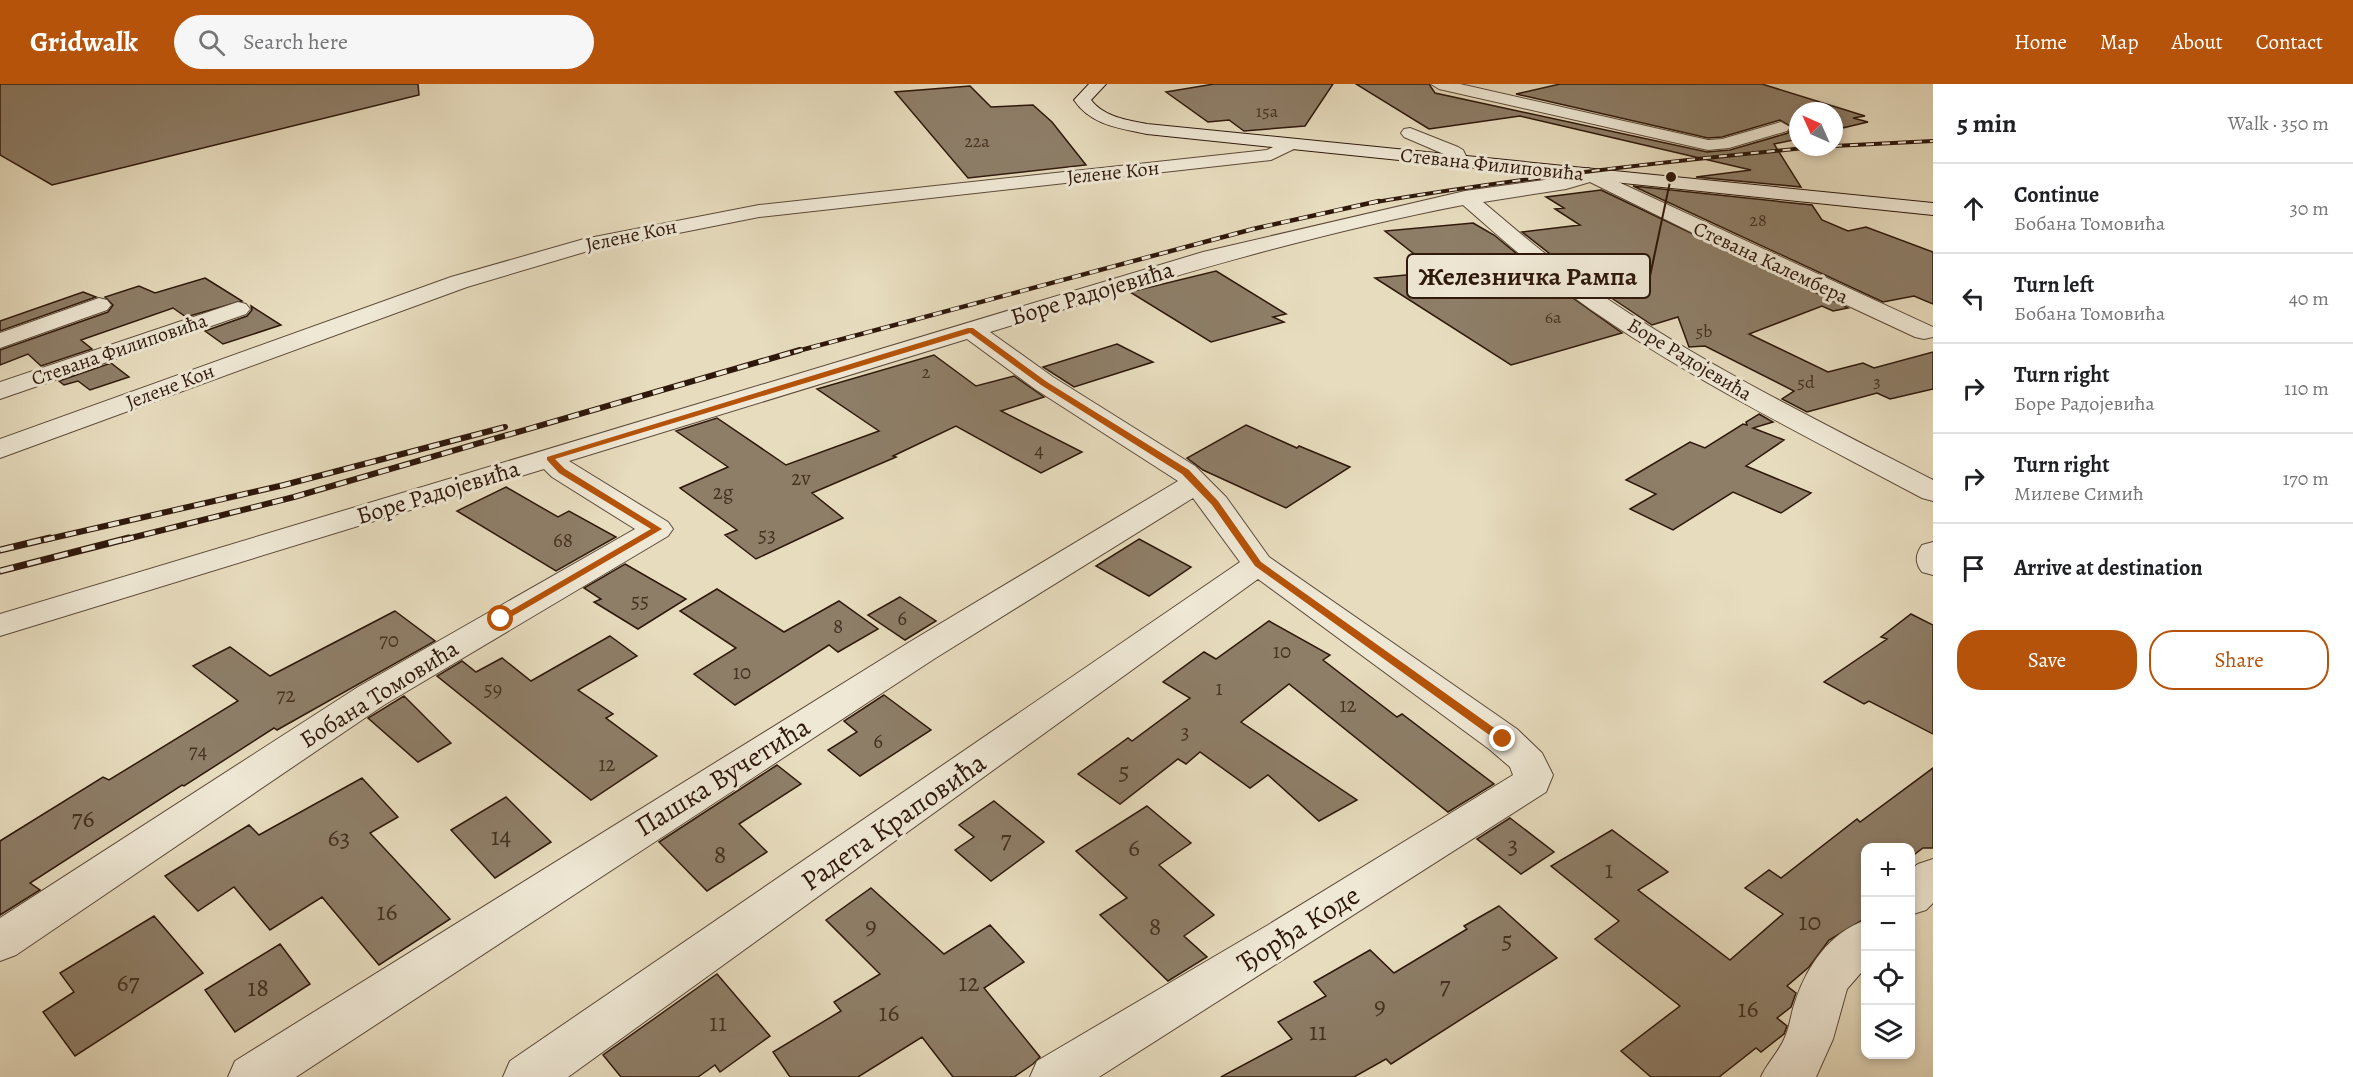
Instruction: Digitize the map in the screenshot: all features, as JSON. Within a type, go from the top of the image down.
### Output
[{"type":"street","name":"Стевана Филиповића","points":[[1098,84],[1082,100],[1089,111],[1104,118],[1164,131],[1933,209]]},
{"type":"street","points":[[1439,84],[1700,144],[1723,144],[1781,127]]},
{"type":"street","points":[[1410,133],[1452,151],[1457,154],[1459,160]]},
{"type":"street","name":"Јелене Кон","points":[[0,449],[448,285],[537,256],[698,221],[793,207],[1271,155],[1290,144]]},
{"type":"street","name":"Боре Радојевића","points":[[0,625],[1221,255],[1367,217],[1465,197],[1566,183],[1581,179],[1588,174]]},
{"type":"street","name":"Стевана Калембера","points":[[1588,174],[1710,234],[1924,332]]},
{"type":"street","name":"Боре Радојевића","points":[[1465,197],[1510,236],[1599,304],[1709,372],[1933,492]]},
{"type":"street","name":"Стевана Филиповића","points":[[0,341],[99,305]]},
{"type":"street","name":"Стевана Филиповића","points":[[0,391],[238,309]]},
{"type":"street","points":[[971,330],[1044,383],[1172,462],[1215,503],[1258,564]]},
{"type":"street","name":"Бобана Томовића","points":[[0,942],[370,696],[657,529],[562,471],[550,458]]},
{"type":"street","name":"Пашка Вучетића","points":[[253,1077],[902,663],[1196,483]]},
{"type":"street","points":[[1933,552],[1933,565]]},
{"type":"street","name":"Ђорђа Коде","points":[[1055,1077],[1284,938],[1532,782],[1534,773],[1530,764],[1503,739],[1258,564]]},
{"type":"street","name":"Радета Краповића","points":[[528,1077],[1258,564]]},
{"type":"street","points":[[1915,893],[1933,876]]},
{"type":"street","points":[[1786,1077],[1809,1045],[1830,974],[1861,944]]},
{"type":"building","points":[[0,84],[418,84],[419,95],[52,185],[0,155]]},
{"type":"building","points":[[1214,84],[1333,84],[1305,126],[1244,131],[1229,120],[1208,122],[1166,92]]},
{"type":"building","points":[[1356,84],[1429,84],[1435,93],[1707,152],[1730,150],[1789,132],[1789,141],[1774,144],[1801,187],[1696,177],[1751,170],[1520,116],[1429,129]]},
{"type":"building","points":[[1560,84],[1762,84],[1820,102],[1789,102],[1789,125],[1780,120],[1722,137],[1708,138],[1516,94]]},
{"type":"building","points":[[970,86],[991,107],[1033,105],[1052,122],[1086,165],[968,178],[895,92]]},
{"type":"building","points":[[1843,109],[1865,116],[1853,118],[1868,122],[1843,128]]},
{"type":"building","points":[[1633,186],[1812,205],[1822,220],[1848,231],[1866,227],[1933,252],[1933,304],[1914,296],[1883,302]]},
{"type":"building","points":[[1601,190],[1848,308],[1833,311],[1822,306],[1749,334],[1828,372],[1863,363],[1874,368],[1933,352],[1933,389],[1890,399],[1877,393],[1807,412],[1782,399],[1794,391],[1705,346],[1689,347],[1678,317],[1652,325],[1577,275],[1522,232],[1580,225],[1555,209],[1564,208],[1546,197]]},
{"type":"building","points":[[1473,223],[1494,235],[1556,286],[1622,333],[1511,365],[1375,278],[1437,272],[1385,231]]},
{"type":"building","points":[[1216,271],[1286,314],[1273,317],[1284,322],[1211,342],[1130,292]]},
{"type":"building","points":[[205,278],[242,301],[186,317],[173,308],[81,340],[92,349],[41,366],[28,354],[0,365],[0,350],[108,312],[113,305],[105,297],[139,286],[155,293]]},
{"type":"building","points":[[83,292],[96,297],[0,331],[0,321]]},
{"type":"building","points":[[251,306],[281,325],[223,344],[205,331],[247,316],[252,310]]},
{"type":"building","points":[[1117,344],[1153,362],[1074,387],[1043,367]]},
{"type":"building","points":[[934,355],[976,386],[1014,376],[1044,397],[1001,411],[1082,452],[1041,473],[956,426],[893,456],[896,457],[812,493],[843,518],[756,559],[725,535],[737,530],[680,488],[728,467],[676,431],[717,418],[786,465],[879,431],[817,389]]},
{"type":"building","points":[[111,363],[129,377],[90,390],[78,381],[64,385],[59,381]]},
{"type":"building","points":[[1759,414],[1773,422],[1753,428],[1784,440],[1746,466],[1811,493],[1781,513],[1733,492],[1673,530],[1630,509],[1656,494],[1626,480],[1690,442],[1705,448],[1743,424],[1747,425],[1746,422]]},
{"type":"building","points":[[1246,425],[1297,448],[1299,446],[1350,467],[1286,508],[1203,470],[1187,458]]},
{"type":"building","points":[[506,487],[558,517],[569,511],[616,537],[556,571],[457,511]]},
{"type":"building","points":[[1139,539],[1191,567],[1149,596],[1096,566]]},
{"type":"building","points":[[625,564],[686,599],[638,629],[594,602],[601,599],[584,588]]},
{"type":"building","points":[[717,589],[784,632],[839,601],[878,629],[838,652],[829,645],[735,705],[694,674],[736,648],[680,611]]},
{"type":"building","points":[[900,597],[936,621],[905,640],[868,615]]},
{"type":"building","points":[[395,611],[435,641],[277,730],[274,728],[184,786],[182,785],[30,883],[40,890],[0,915],[0,841],[103,777],[109,780],[238,701],[193,666],[230,647],[270,676]]},
{"type":"building","points":[[1911,614],[1933,625],[1933,734],[1869,701],[1864,704],[1824,682],[1887,639],[1881,637]]},
{"type":"building","points":[[1269,621],[1330,655],[1323,660],[1397,717],[1402,714],[1494,784],[1448,812],[1289,684],[1241,722],[1357,800],[1319,821],[1268,775],[1250,788],[1200,752],[1186,764],[1178,759],[1120,804],[1078,774],[1128,738],[1132,741],[1190,698],[1163,682],[1204,652],[1216,659]]},
{"type":"building","points":[[610,636],[637,656],[578,690],[613,714],[606,718],[657,756],[591,800],[437,676],[462,661],[476,672],[502,658],[531,681]]},
{"type":"building","points":[[884,695],[931,730],[860,776],[828,750],[857,732],[844,721]]},
{"type":"building","points":[[404,696],[451,743],[418,762],[368,718]]},
{"type":"building","points":[[777,765],[801,784],[739,824],[767,852],[707,891],[659,842]]},
{"type":"building","points":[[1933,768],[1933,848],[1923,848],[1915,854],[1915,843],[1861,843],[1861,921],[1829,940],[1809,967],[1787,986],[1796,993],[1791,1007],[1777,1018],[1787,1026],[1784,1034],[1761,1052],[1756,1048],[1719,1077],[1651,1077],[1621,1051],[1680,1006],[1595,939],[1619,921],[1551,866],[1612,830],[1668,872],[1638,890],[1730,960],[1783,914],[1745,888],[1769,870],[1781,878],[1857,819],[1860,822]]},
{"type":"building","points":[[362,778],[398,817],[370,833],[450,919],[379,965],[322,897],[270,930],[234,887],[198,911],[165,876],[249,825],[259,835]]},
{"type":"building","points":[[506,797],[551,842],[495,878],[451,830]]},
{"type":"building","points":[[994,801],[1044,842],[991,881],[955,850],[974,837],[959,825]]},
{"type":"building","points":[[1147,806],[1191,843],[1159,865],[1214,915],[1184,936],[1207,957],[1168,981],[1100,915],[1127,898],[1076,851]]},
{"type":"building","points":[[1510,818],[1554,852],[1521,874],[1477,839]]},
{"type":"building","points":[[871,888],[944,954],[990,925],[1024,962],[984,988],[1040,1057],[1033,1064],[1014,1077],[953,1077],[922,1037],[858,1077],[790,1077],[773,1052],[841,1011],[834,1002],[880,974],[826,920]]},
{"type":"building","points":[[1499,906],[1557,958],[1391,1064],[1386,1059],[1354,1077],[1221,1077],[1292,1039],[1278,1022],[1326,996],[1314,982],[1370,950],[1394,973],[1467,929],[1464,926]]},
{"type":"building","points":[[154,916],[203,973],[75,1056],[43,1012],[74,992],[60,973]]},
{"type":"building","points":[[280,944],[310,984],[235,1032],[205,990]]},
{"type":"building","points":[[717,974],[770,1036],[720,1072],[715,1065],[698,1077],[621,1077],[603,1055]]},
{"type":"railway","points":[[1843,146],[1933,141]]},
{"type":"railway","points":[[1370,203],[1593,171],[1789,150]]},
{"type":"railway","points":[[1370,203],[1379,201]]},
{"type":"railway","points":[[794,352],[1253,229],[1370,203]]},
{"type":"railway","points":[[123,540],[294,497],[800,350]]},
{"type":"railway","points":[[44,540],[284,485],[505,427]]},
{"type":"railway","points":[[0,550],[50,538]]},
{"type":"railway","points":[[0,571],[129,538]]},
{"type":"place","name":"Железничка Рампа","points":[[1671,177]]},
{"type":"route","points":[[501,619],[657,529],[562,471],[550,458],[971,330],[1044,383],[1185,472],[1215,503],[1258,564],[1503,739]]}]
